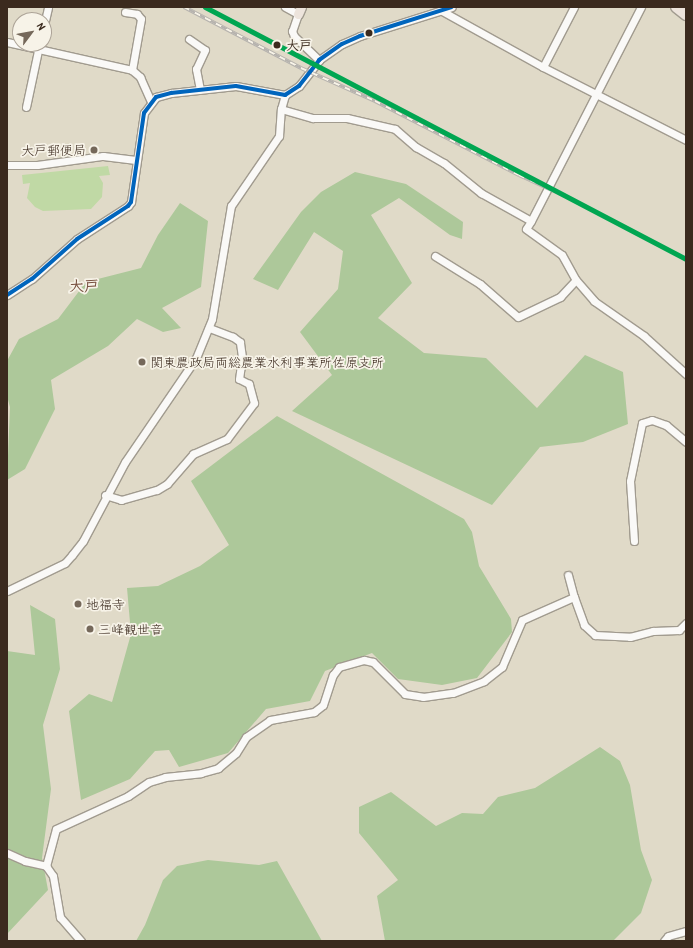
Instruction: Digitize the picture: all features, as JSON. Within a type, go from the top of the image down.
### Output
[{"type":"highway","points":[[676,7],[686,15]]},
{"type":"street","points":[[285,7],[300,10],[292,31],[319,60]]},
{"type":"street","points":[[7,591],[65,563],[83,541],[105,496],[196,358],[209,328],[231,206],[273,149],[279,136],[281,109],[285,95],[298,86],[319,60],[360,36],[452,7]]},
{"type":"street","points":[[543,67],[574,7]]},
{"type":"street","points":[[641,7],[526,229],[562,255],[576,280],[594,301],[644,336],[686,374]]},
{"type":"street","points":[[442,11],[543,67],[686,140]]},
{"type":"street","points":[[125,12],[137,14],[141,19],[132,70]]},
{"type":"street","points":[[189,39],[205,50],[196,69],[200,90]]},
{"type":"street","points":[[52,49],[132,70],[140,78],[151,102]]},
{"type":"street","points":[[26,107],[38,52]]},
{"type":"street","points":[[7,294],[32,279],[77,239],[128,206],[131,202],[144,113],[151,102],[165,94],[246,86],[285,95]]},
{"type":"street","points":[[281,109],[313,118],[347,118],[395,130],[416,146],[440,160],[481,193],[531,221]]},
{"type":"street","points":[[7,165],[37,165],[96,156],[136,160]]},
{"type":"street","points":[[435,256],[480,284],[518,317],[560,297],[576,280]]},
{"type":"street","points":[[105,496],[121,500],[157,490],[167,484],[193,454],[227,438],[254,403],[250,384],[239,378],[242,357],[240,342],[233,337],[209,328]]},
{"type":"street","points":[[634,541],[630,481],[642,423],[652,420],[666,425],[686,442]]},
{"type":"street","points":[[568,575],[584,625],[595,635],[630,637],[653,631],[679,630],[686,623]]},
{"type":"street","points":[[46,866],[56,830],[128,796],[149,782],[165,777],[201,773],[218,768],[236,753],[246,737],[270,720],[314,712],[323,705],[333,675],[339,667],[364,660],[373,662],[405,694],[423,697],[453,693],[484,681],[502,667],[522,620],[574,597]]},
{"type":"street","points":[[7,853],[46,866],[53,876],[60,917],[81,941]]},
{"type":"street","points":[[664,941],[668,936],[686,931]]},
{"type":"green space","points":[[108,166],[110,175],[99,176],[103,183],[102,197],[91,209],[43,211],[35,207],[27,198],[30,183],[23,184],[22,175]]},
{"type":"green space","points":[[355,172],[406,184],[463,222],[462,239],[450,235],[399,198],[371,215],[412,283],[378,318],[424,353],[486,358],[537,408],[585,355],[623,372],[628,424],[583,442],[540,447],[492,505],[292,411],[332,375],[300,332],[338,289],[343,251],[314,232],[278,290],[253,279],[301,212],[321,192]]},
{"type":"green space","points":[[180,203],[208,221],[201,287],[162,308],[181,328],[163,332],[137,319],[108,346],[51,380],[55,409],[25,469],[7,480],[10,407],[7,396],[7,361],[19,339],[58,319],[86,282],[141,268],[158,235]]},
{"type":"green space","points":[[277,416],[464,519],[472,532],[479,566],[511,619],[512,632],[477,678],[442,685],[398,679],[372,653],[325,671],[310,701],[266,709],[228,753],[179,767],[169,750],[155,751],[130,779],[81,800],[69,711],[89,694],[112,702],[131,634],[127,588],[158,586],[200,566],[229,545],[191,481]]},
{"type":"green space","points":[[30,605],[55,619],[60,669],[43,725],[51,789],[42,858],[48,890],[7,934],[7,651],[35,655]]},
{"type":"green space","points":[[600,747],[620,761],[630,785],[641,850],[652,880],[641,913],[613,941],[385,941],[377,896],[398,880],[359,833],[359,807],[391,792],[436,826],[462,813],[483,814],[498,797],[535,788]]},
{"type":"green space","points":[[208,860],[259,865],[277,861],[322,941],[136,941],[145,925],[163,880],[177,866]]},
{"type":"railway","points":[[184,7],[301,68],[375,101],[519,175],[565,196]]},
{"type":"transit line","points":[[205,7],[686,259]]},
{"type":"transit line","points":[[7,295],[32,279],[77,239],[128,206],[131,202],[144,113],[156,97],[171,93],[236,86],[285,95],[299,86],[319,60],[342,44],[360,36],[452,7]]},
{"type":"place","name":"大戸","points":[[277,45]]},
{"type":"place","name":"大戸郵便局","points":[[94,150]]},
{"type":"place","name":"関東農政局両総農業水利事業所佐原支所","points":[[142,362]]},
{"type":"place","name":"地福寺","points":[[78,604]]},
{"type":"place","name":"三峰観世音","points":[[90,629]]},
{"type":"district","name":"大戸","points":[[84,286]]}]
